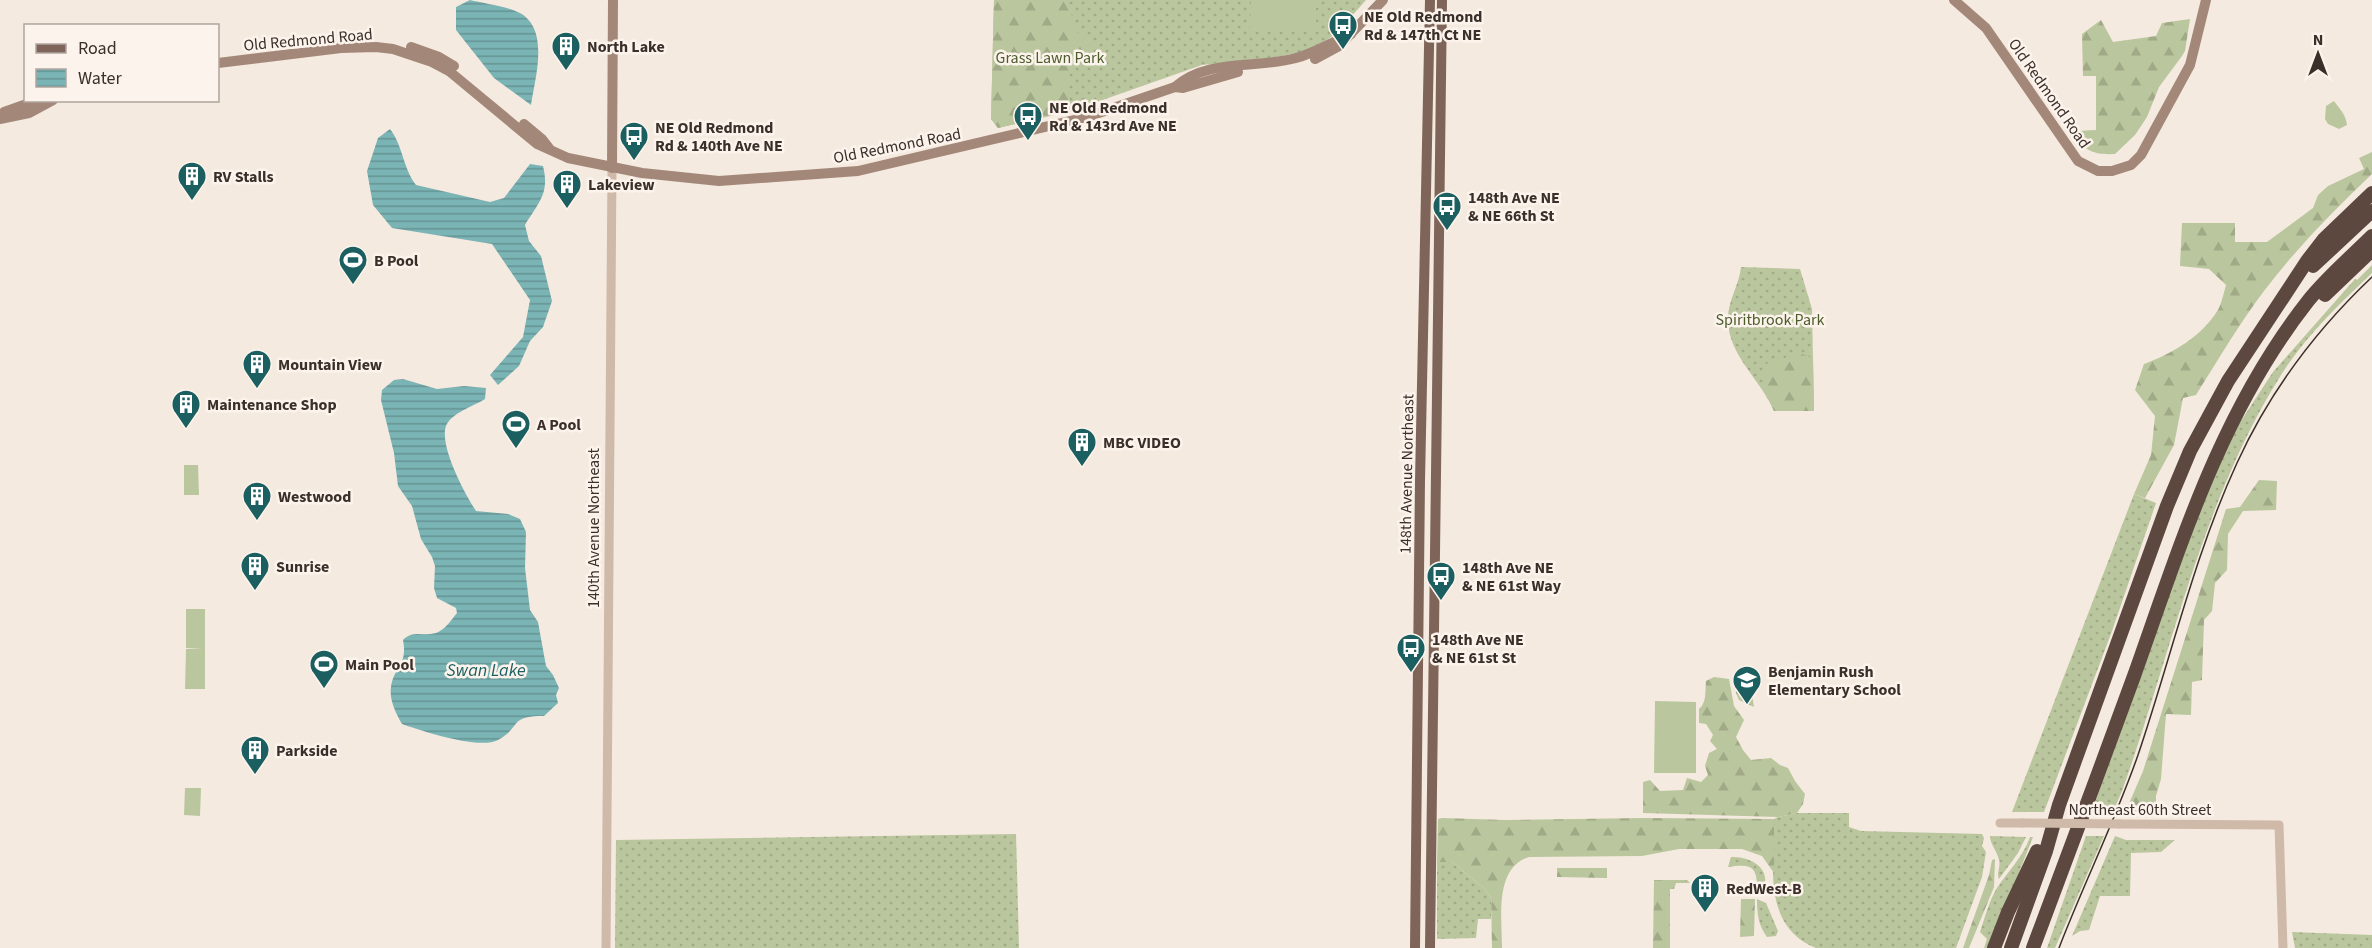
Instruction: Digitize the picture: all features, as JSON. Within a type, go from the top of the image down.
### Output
[{"type":"highway","points":[[2010,948],[2167,506],[2190,451],[2228,381],[2324,239],[2372,193]]},
{"type":"highway","points":[[2283,298],[2324,254],[2372,211]]},
{"type":"highway","points":[[2033,948],[2192,510],[2220,445],[2286,332],[2309,300],[2372,236]]},
{"type":"highway","points":[[2286,332],[2372,250]]},
{"type":"highway","points":[[1994,948],[2008,912],[2059,805]]},
{"type":"highway","points":[[2040,948],[2074,839]]},
{"type":"main road","name":"140th Avenue Northeast","points":[[612,168],[613,0]]},
{"type":"main road","name":"Old Redmond Road","points":[[219,63],[341,48],[393,49],[423,58],[449,71],[537,144],[568,158],[612,168],[719,181],[858,171],[1087,117],[1174,87],[1183,88],[1227,74],[1296,66],[1319,58],[1336,48],[1383,0]]},
{"type":"main road","name":"148th Avenue Northeast","points":[[1430,948],[1442,0]]},
{"type":"main road","name":"Old Redmond Road","points":[[1954,0],[1986,28],[2078,161],[2092,169],[2104,172],[2126,167],[2141,155],[2190,65],[2206,0]]},
{"type":"main road","name":"148th Avenue Northeast","points":[[1415,948],[1420,481],[1430,1]]},
{"type":"main road","name":"Old Redmond Road","points":[[219,56],[355,40],[406,45],[439,57],[453,66],[534,132],[549,149]]},
{"type":"main road","points":[[0,113],[33,102]]},
{"type":"main road","points":[[0,119],[29,113],[49,102]]},
{"type":"street","name":"140th Avenue Northeast","points":[[606,948],[612,168]]},
{"type":"street","name":"Northeast 60th Street","points":[[2000,823],[2279,825],[2283,948]]},
{"type":"green space","name":"Grass Lawn Park","points":[[994,0],[1366,0],[1336,34],[1309,51],[1202,65],[1077,109],[998,128],[991,119]]},
{"type":"green space","points":[[994,0],[1067,0],[1077,32],[1092,46],[1094,54],[1070,67],[1069,82],[1063,86],[1064,90],[1068,90],[1068,106],[1076,106],[1076,110],[998,128],[991,119]]},
{"type":"green space","points":[[1251,0],[1316,0],[1316,32],[1250,31]]},
{"type":"green space","points":[[2190,19],[2185,51],[2159,87],[2147,117],[2135,135],[2115,154],[2096,153],[2086,148],[2082,144],[2079,131],[2096,130],[2096,76],[2083,76],[2082,34],[2101,20],[2113,42],[2156,36],[2162,23]]},
{"type":"green space","points":[[2334,101],[2347,125],[2339,129],[2328,124],[2325,119],[2326,106]]},
{"type":"green space","points":[[2372,152],[2372,174],[2315,231],[2276,275],[2246,316],[2196,395],[2183,398],[2174,445],[2145,498],[2134,494],[2151,455],[2155,416],[2135,390],[2144,364],[2176,349],[2205,327],[2219,308],[2226,285],[2209,269],[2180,266],[2182,223],[2235,223],[2235,242],[2267,242],[2313,208],[2318,195],[2328,186],[2364,169],[2359,158]]},
{"type":"green space","points":[[2372,265],[2372,273],[2323,321],[2290,361],[2253,424],[2229,474],[2190,578],[2122,791],[2112,814],[2091,814],[2195,523],[2233,433],[2273,372],[2355,279],[2357,280]]},
{"type":"green space","name":"Spiritbrook Park","points":[[1741,267],[1800,269],[1812,309],[1814,411],[1774,411],[1740,357],[1730,334],[1728,314]]},
{"type":"green space","points":[[1802,354],[1813,358],[1814,411],[1774,411],[1765,391],[1763,379],[1766,366],[1770,358],[1778,362],[1788,356]]},
{"type":"green space","points":[[184,465],[198,465],[199,495],[184,495]]},
{"type":"green space","points":[[2259,480],[2277,481],[2276,510],[2243,511],[2228,534],[2227,570],[2215,583],[2212,611],[2204,620],[2202,680],[2192,682],[2191,715],[2166,714],[2156,811],[2125,813],[2143,771],[2226,509],[2240,507]]},
{"type":"green space","points":[[2134,494],[2156,503],[2112,631],[2044,812],[2012,812]]},
{"type":"green space","points":[[186,609],[205,609],[205,689],[185,689],[186,649],[202,648],[186,648]]},
{"type":"green space","points":[[1714,677],[1729,679],[1734,706],[1744,720],[1736,737],[1743,750],[1751,760],[1771,758],[1788,768],[1805,794],[1803,804],[1797,813],[1778,817],[1643,813],[1643,782],[1650,780],[1660,791],[1683,790],[1687,778],[1701,782],[1708,775],[1705,766],[1709,753],[1717,749],[1710,741],[1713,735],[1706,724],[1699,723],[1699,709],[1704,700],[1706,681]]},
{"type":"green space","points":[[1735,677],[1740,677],[1751,688],[1754,707],[1739,700]]},
{"type":"green space","points":[[1655,701],[1696,702],[1696,773],[1654,773]]},
{"type":"green space","points":[[185,788],[201,788],[200,816],[184,815]]},
{"type":"green space","points":[[1797,813],[1849,813],[1849,827],[1861,831],[1982,834],[1984,838],[1982,846],[1986,852],[1982,877],[1956,948],[1816,948],[1799,938],[1787,925],[1779,910],[1773,875],[1774,819]]},
{"type":"green space","points":[[1438,819],[1505,820],[1774,819],[1774,873],[1762,856],[1742,849],[1679,849],[1642,856],[1529,857],[1518,863],[1510,872],[1505,883],[1501,909],[1502,948],[1492,948],[1491,898],[1485,889],[1452,862],[1437,862]]},
{"type":"green space","points":[[1016,834],[1019,948],[615,948],[616,840]]},
{"type":"green space","points":[[1990,836],[2026,837],[2018,853],[1999,879],[1999,860]]},
{"type":"green space","points":[[2086,836],[2104,836],[2055,948],[2047,948]]},
{"type":"green space","points":[[2115,836],[2126,840],[2175,840],[2161,852],[2131,853],[2130,896],[2100,896],[2089,930],[2080,931],[2072,936]]},
{"type":"green space","points":[[2030,837],[2033,837],[1989,948],[1984,948],[1987,939],[1980,932],[1987,909],[1997,888],[2015,864]]},
{"type":"green space","points":[[1731,857],[1745,858],[1757,864],[1764,874],[1764,888],[1757,891],[1756,876],[1751,868],[1747,866],[1728,867]]},
{"type":"green space","points":[[1995,859],[1994,887],[1969,948],[1963,948],[1989,875],[1992,860]]},
{"type":"green space","points":[[1437,862],[1452,862],[1485,889],[1491,898],[1491,919],[1478,919],[1476,938],[1437,939]]},
{"type":"green space","points":[[1557,868],[1607,868],[1607,878],[1557,877]]},
{"type":"green space","points":[[1654,880],[1687,880],[1690,883],[1676,883],[1674,889],[1670,889],[1670,948],[1653,948]]},
{"type":"green space","points":[[1741,899],[1755,899],[1754,936],[1740,937]]},
{"type":"green space","points":[[1757,899],[1766,903],[1778,931],[1776,936],[1767,937],[1762,928]]},
{"type":"green space","points":[[2292,932],[2372,935],[2372,948],[2295,948]]},
{"type":"water","points":[[470,0],[520,13],[535,31],[538,55],[531,105],[494,78],[456,30],[456,7]]},
{"type":"water","points":[[390,129],[416,185],[490,202],[504,198],[530,164],[543,166],[545,184],[542,198],[525,225],[529,241],[541,256],[552,301],[543,327],[530,341],[519,366],[498,385],[490,375],[523,337],[530,300],[492,244],[392,228],[373,205],[367,171],[378,138]]},
{"type":"water","name":"Swan Lake","points":[[403,379],[437,389],[464,386],[486,388],[485,399],[449,421],[446,426],[446,445],[454,470],[476,511],[508,514],[520,519],[526,532],[525,568],[530,610],[538,622],[546,666],[559,688],[556,695],[558,703],[544,716],[533,716],[520,720],[498,740],[478,743],[465,741],[402,724],[392,702],[391,687],[404,655],[403,640],[407,636],[440,631],[457,613],[456,608],[437,598],[434,588],[435,566],[432,557],[421,539],[412,506],[398,486],[394,453],[381,400],[382,390],[394,380]]},
{"type":"tram line","points":[[2059,948],[2129,780],[2195,571],[2237,463],[2279,387],[2313,341],[2351,297],[2372,277]]},
{"type":"place","name":"NE Old Redmond Rd & 147th Ct NE","points":[[1343,50]]},
{"type":"place","name":"North Lake","points":[[566,72]]},
{"type":"place","name":"NE Old Redmond Rd & 143rd Ave NE","points":[[1028,142]]},
{"type":"place","name":"NE Old Redmond Rd & 140th Ave NE","points":[[634,162]]},
{"type":"place","name":"RV Stalls","points":[[192,202]]},
{"type":"place","name":"Lakeview","points":[[567,210]]},
{"type":"place","name":"148th Ave NE & NE 66th St","points":[[1447,232]]},
{"type":"place","name":"B Pool","points":[[353,286]]},
{"type":"place","name":"Mountain View","points":[[257,390]]},
{"type":"place","name":"Maintenance Shop","points":[[186,430]]},
{"type":"place","name":"A Pool","points":[[516,450]]},
{"type":"place","name":"MBC VIDEO","points":[[1082,468]]},
{"type":"place","name":"Westwood","points":[[257,522]]},
{"type":"place","name":"Sunrise","points":[[255,592]]},
{"type":"place","name":"148th Ave NE & NE 61st Way","points":[[1441,602]]},
{"type":"place","name":"148th Ave NE & NE 61st St","points":[[1411,674]]},
{"type":"place","name":"Main Pool","points":[[324,690]]},
{"type":"place","name":"Benjamin Rush Elementary School","points":[[1747,706]]},
{"type":"place","name":"Parkside","points":[[255,776]]},
{"type":"place","name":"RedWest-B","points":[[1705,914]]}]
